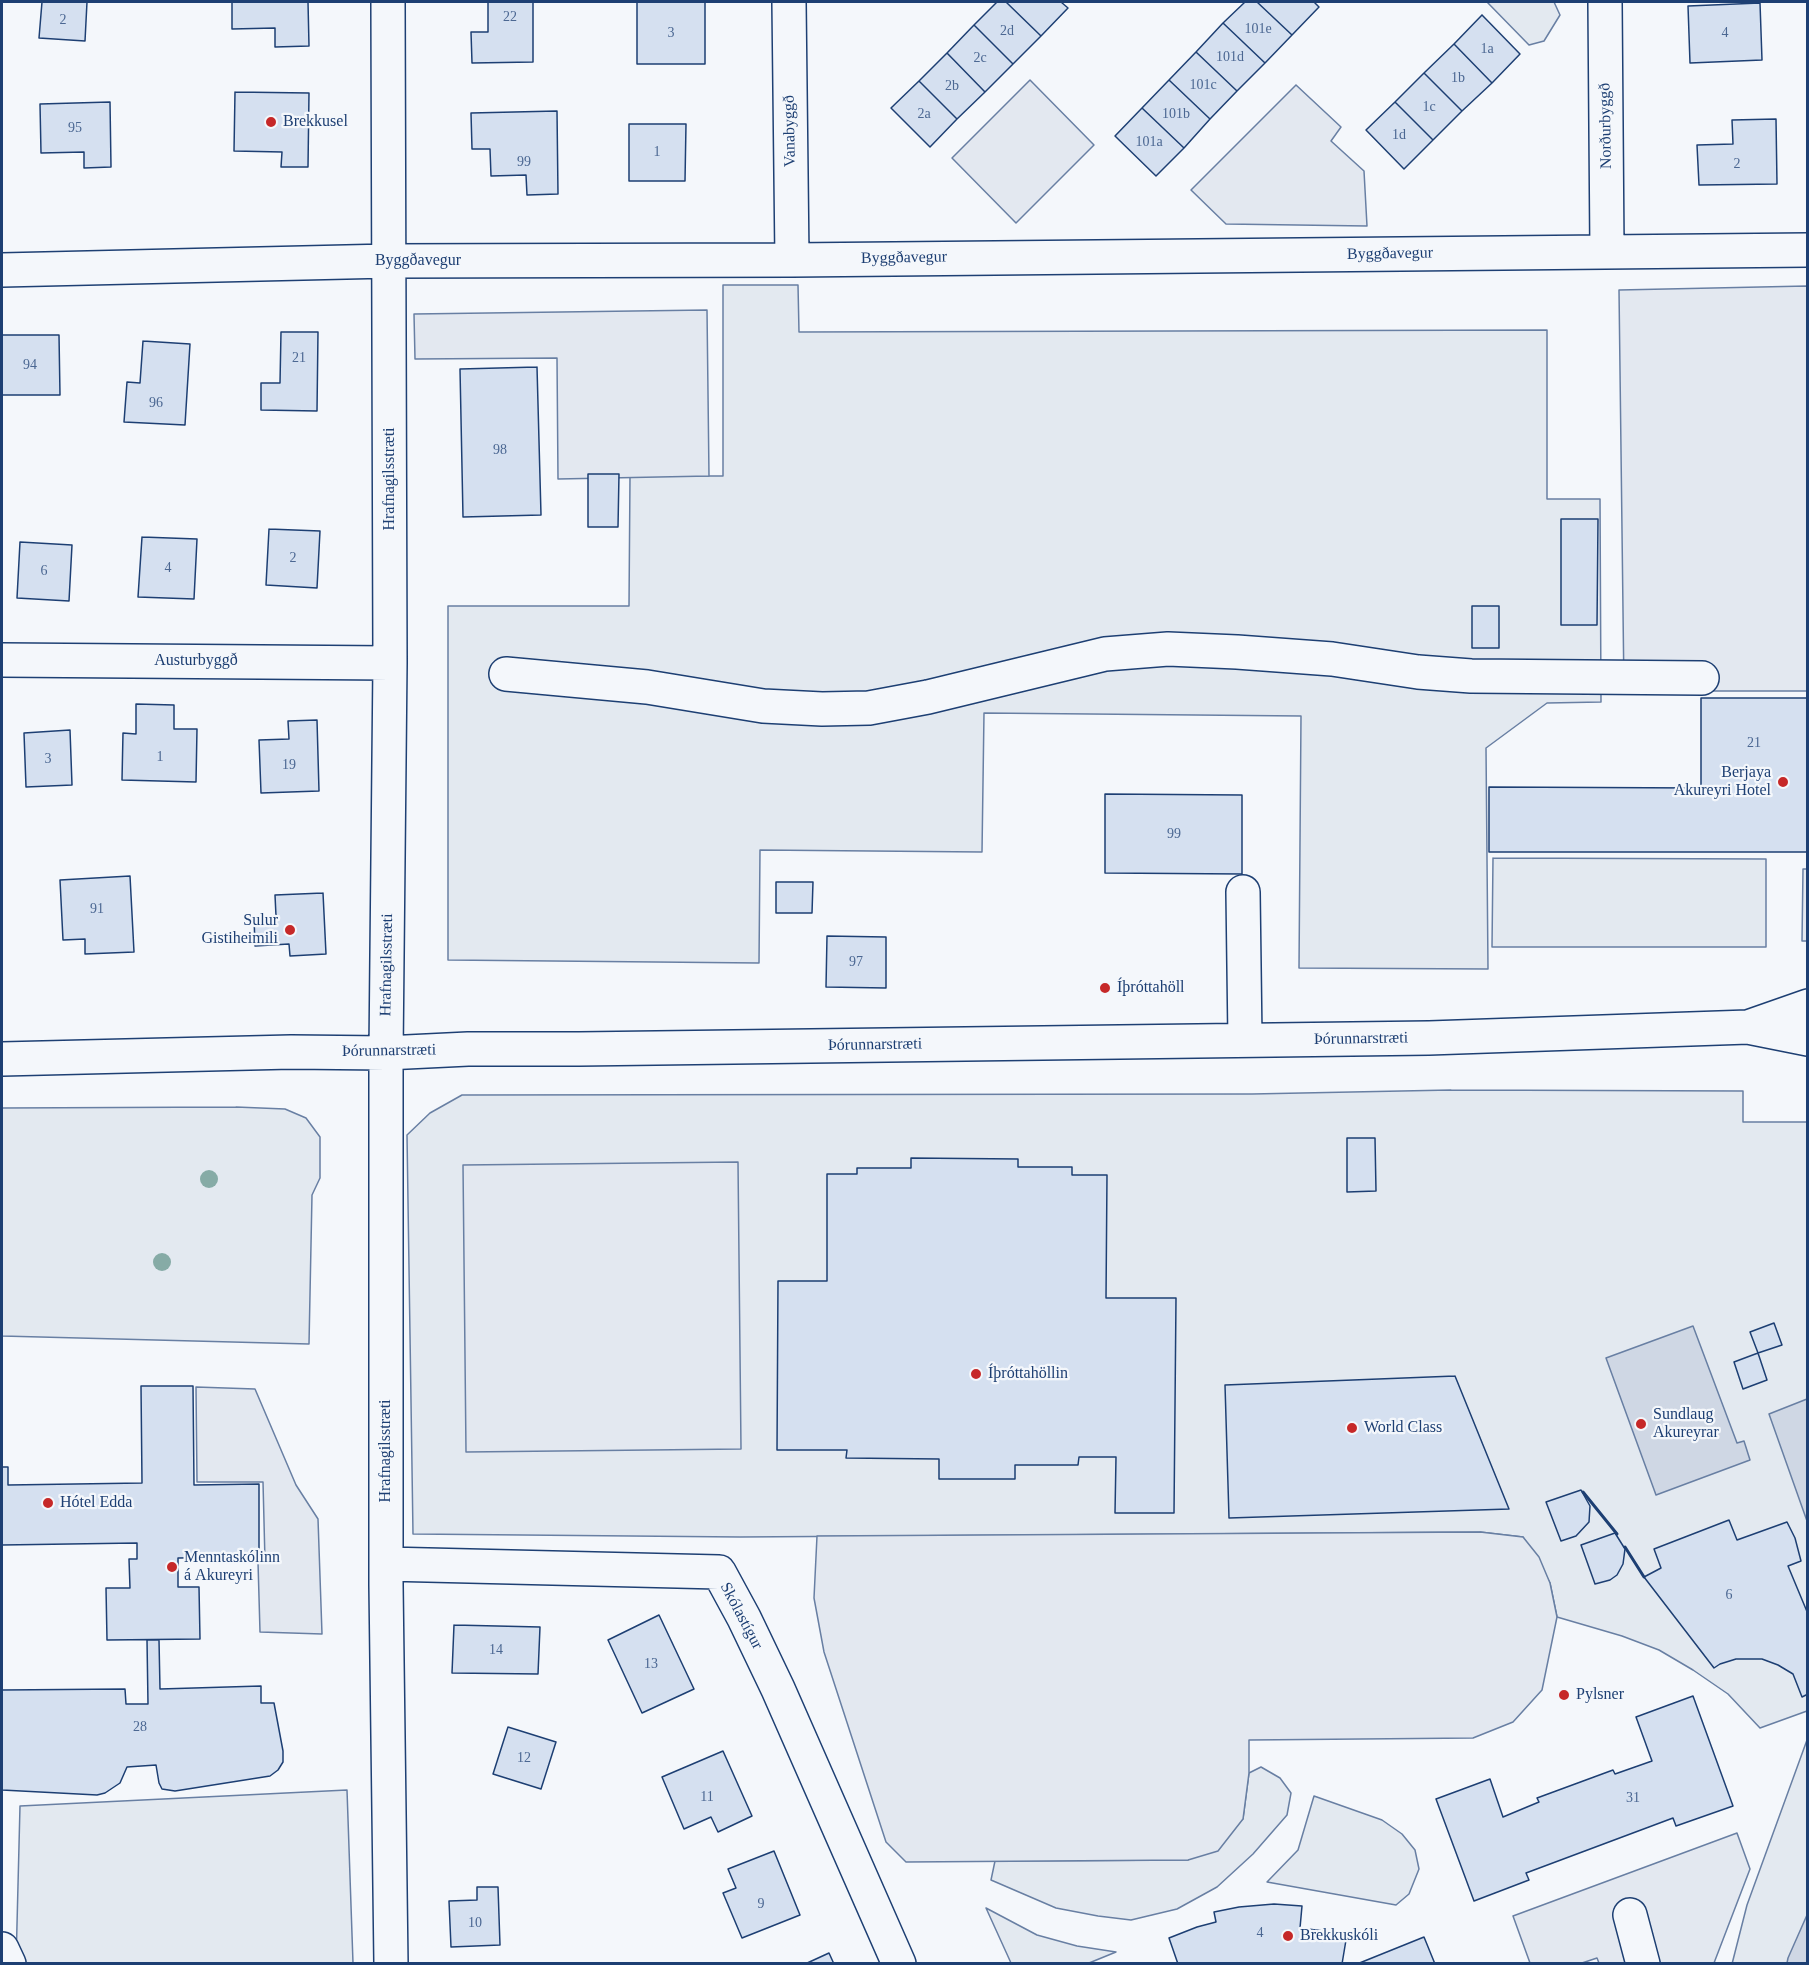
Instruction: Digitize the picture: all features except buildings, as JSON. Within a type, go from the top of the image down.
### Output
[{"type":"street","name":"Hrafnagilsstræti","points":[[388,2],[390,663],[386,1053],[386,1564],[392,1964]]},
{"type":"street","name":"Vanabyggð","points":[[789,2],[792,260]]},
{"type":"street","name":"Norðurbyggð","points":[[1605,2],[1607,251]]},
{"type":"street","name":"Byggðavegur","points":[[2,270],[389,261],[792,260],[1808,250]]},
{"type":"street","points":[[506,674],[647,687],[763,706],[822,710],[869,708],[928,697],[1106,654],[1168,649],[1332,659],[1418,672],[1471,676],[1702,678]]},
{"type":"street","name":"Austurbyggð","points":[[2,660],[390,663]]},
{"type":"street","points":[[1243,892],[1245,1041]]},
{"type":"street","name":"Þórunnarstræti","points":[[1748,1027],[1808,1006]]},
{"type":"street","name":"Þórunnarstræti","points":[[2,1059],[291,1052],[386,1053],[468,1049],[1429,1038],[1748,1027],[1808,1040]]},
{"type":"street","name":"Skólastígur","points":[[386,1564],[718,1572],[744,1618],[778,1689],[898,1964]]},
{"type":"street","points":[[1629,1915],[1643,1964]]},
{"type":"street","points":[[2,1949],[9,1964]]},
{"type":"shaded area","points":[[1487,2],[1554,2],[1560,15],[1544,41],[1529,45]]},
{"type":"shaded area","points":[[1030,80],[1094,145],[1016,223],[952,158]]},
{"type":"shaded area","points":[[1296,85],[1341,127],[1331,141],[1364,171],[1367,226],[1226,224],[1191,190]]},
{"type":"shaded area","points":[[723,285],[798,285],[799,332],[1547,330],[1547,499],[1600,499],[1601,702],[1547,703],[1486,748],[1488,969],[1299,968],[1301,716],[984,713],[982,852],[760,850],[759,963],[448,960],[448,606],[629,606],[630,476],[723,476]]},
{"type":"shaded area","points":[[1807,286],[1807,691],[1624,691],[1619,290]]},
{"type":"shaded area","points":[[707,310],[709,476],[558,479],[557,358],[415,359],[414,314]]},
{"type":"shaded area","points":[[1493,858],[1766,859],[1766,947],[1492,947]]},
{"type":"shaded area","points":[[1803,869],[1807,869],[1807,941],[1802,941]]},
{"type":"shaded area","points":[[1451,1090],[1743,1091],[1743,1122],[1807,1122],[1807,1711],[1760,1728],[1728,1694],[1659,1650],[1622,1636],[1557,1617],[1550,1583],[1523,1537],[1480,1532],[740,1537],[413,1534],[407,1135],[430,1113],[462,1095],[1252,1094]]},
{"type":"shaded area","points":[[236,1107],[285,1109],[306,1118],[320,1137],[320,1178],[312,1195],[309,1344],[2,1336],[2,1108]]},
{"type":"shaded area","points":[[738,1162],[741,1449],[466,1452],[463,1165]]},
{"type":"shaded area","points":[[1693,1326],[1737,1443],[1744,1441],[1750,1460],[1656,1495],[1606,1358]]},
{"type":"shaded area","points":[[196,1387],[255,1389],[296,1485],[318,1519],[322,1634],[260,1632],[258,1562],[265,1561],[263,1482],[197,1482]]},
{"type":"shaded area","points":[[1808,1399],[1807,1521],[1769,1414]]},
{"type":"shaded area","points":[[1480,1532],[1523,1537],[1539,1557],[1550,1583],[1557,1617],[1542,1690],[1513,1722],[1473,1738],[1249,1740],[1249,1773],[1243,1819],[1218,1851],[1188,1860],[906,1862],[886,1842],[824,1652],[814,1598],[817,1536]]},
{"type":"shaded area","points":[[1807,1740],[1807,1963],[1732,1964],[1747,1905]]},
{"type":"shaded area","points":[[1261,1767],[1280,1778],[1291,1793],[1287,1815],[1253,1854],[1217,1887],[1177,1909],[1131,1920],[1098,1916],[1056,1908],[991,1880],[995,1861],[1188,1860],[1243,1819],[1249,1773]]},
{"type":"shaded area","points":[[347,1790],[353,1963],[16,1964],[20,1806]]},
{"type":"shaded area","points":[[1314,1796],[1382,1820],[1402,1834],[1415,1850],[1419,1869],[1409,1894],[1396,1905],[1267,1882],[1298,1850]]},
{"type":"shaded area","points":[[1737,1833],[1750,1869],[1714,1963],[1599,1963],[1597,1958],[1582,1963],[1530,1963],[1513,1916]]},
{"type":"shaded area","points":[[986,1908],[1037,1935],[1077,1946],[1116,1952],[1089,1963],[1011,1963]]},
{"type":"shaded area","points":[[1807,1915],[1807,1963],[1787,1963],[1788,1958]]},
{"type":"wall","points":[[1583,1492],[1617,1534]]},
{"type":"wall","points":[[1625,1547],[1644,1577]]},
{"type":"place","name":"Brekkusel","points":[[271,122]]},
{"type":"place","name":"Berjaya Akureyri Hotel","points":[[1783,782]]},
{"type":"place","name":"Sulur Gistiheimili","points":[[290,930]]},
{"type":"place","name":"Íþróttahöll","points":[[1105,988]]},
{"type":"place","name":"Íþróttahöllin","points":[[976,1374]]},
{"type":"place","name":"Sundlaug Akureyrar","points":[[1641,1424]]},
{"type":"place","name":"World Class","points":[[1352,1428]]},
{"type":"place","name":"Hótel Edda","points":[[48,1503]]},
{"type":"place","name":"Menntaskólinn á Akureyri","points":[[172,1567]]},
{"type":"place","name":"Pylsner","points":[[1564,1695]]},
{"type":"place","name":"Brekkuskóli","points":[[1288,1936]]}]
